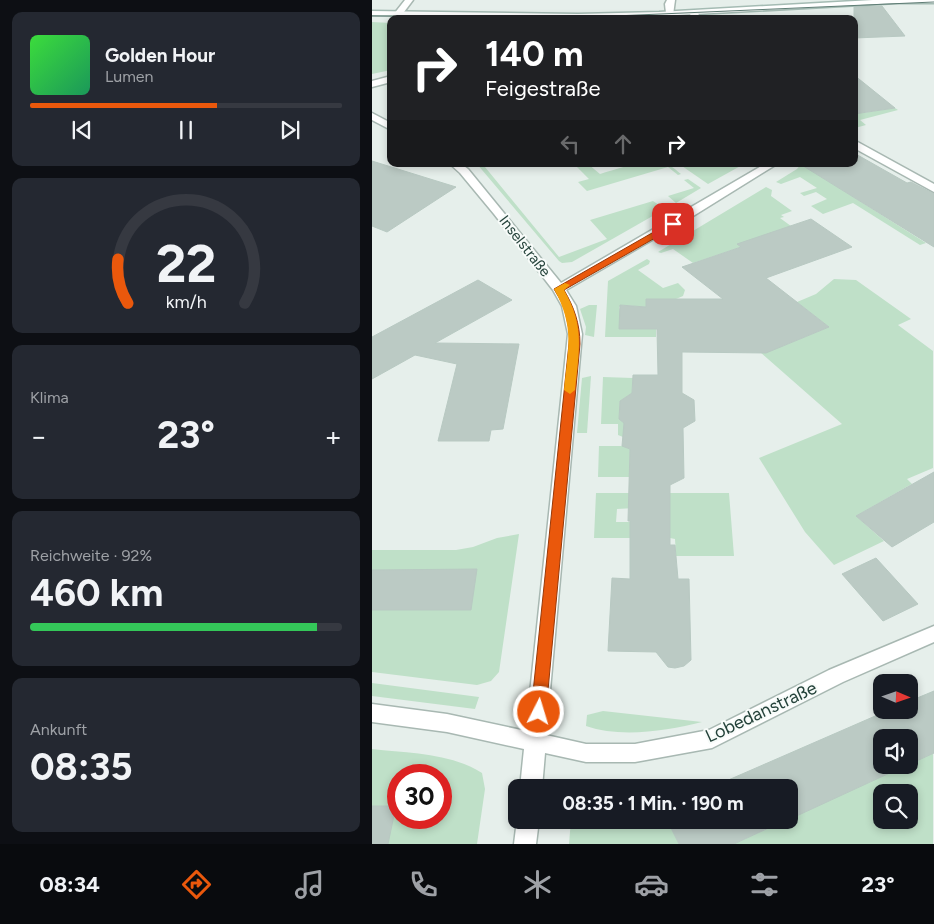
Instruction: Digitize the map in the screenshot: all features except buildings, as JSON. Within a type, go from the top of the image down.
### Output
[{"type":"street","points":[[400,10],[409,0]]},
{"type":"street","points":[[670,14],[669,4],[671,0]]},
{"type":"street","points":[[708,15],[897,1],[934,1]]},
{"type":"street","points":[[372,13],[400,10],[527,15]]},
{"type":"street","points":[[639,15],[682,15]]},
{"type":"street","points":[[372,84],[387,80]]},
{"type":"street","points":[[372,116],[387,125]]},
{"type":"street","points":[[858,145],[934,189]]},
{"type":"street","name":"Inselstraße","points":[[459,167],[487,198],[559,289],[569,306],[575,334],[532,779]]},
{"type":"street","points":[[559,289],[767,167]]},
{"type":"street","name":"Lobedanstraße","points":[[372,713],[447,723],[586,753],[635,753],[712,739],[836,676],[934,633]]},
{"type":"street","points":[[525,844],[527,829]]},
{"type":"green space","points":[[372,22],[387,23],[387,71],[372,74]]},
{"type":"green space","points":[[895,108],[898,110],[860,120],[866,125],[858,127],[858,110],[862,113]]},
{"type":"green space","points":[[480,167],[485,167],[559,257],[607,239],[590,220],[653,201],[665,209],[572,262],[562,263]]},
{"type":"green space","points":[[577,167],[592,167],[600,174],[626,167],[668,167],[587,191],[578,182],[589,179]]},
{"type":"green space","points":[[668,167],[673,167],[681,174],[678,175]]},
{"type":"green space","points":[[683,167],[739,167],[708,184]]},
{"type":"green space","points":[[799,167],[806,167],[926,243],[920,245],[853,203],[823,214],[811,206],[827,199],[816,192],[804,196],[800,193],[817,188],[800,177],[781,184],[776,182]]},
{"type":"green space","points":[[688,179],[701,188],[676,203],[668,196],[694,188],[684,180]]},
{"type":"green space","points":[[766,187],[772,190],[771,196],[792,211],[781,215],[784,217],[780,218],[795,229],[738,244],[741,247],[693,263],[673,249],[661,253],[658,252]]},
{"type":"green space","points":[[647,259],[650,261],[649,264],[638,270],[663,288],[678,283],[685,290],[683,296],[676,299],[647,299],[646,307],[623,305],[619,307],[620,311],[656,329],[656,337],[605,337],[608,281]]},
{"type":"green space","points":[[834,279],[856,280],[911,319],[898,325],[933,351],[933,468],[907,479],[912,484],[856,516],[884,541],[834,565],[805,532],[759,458],[842,424],[734,329],[783,346],[829,327],[797,302],[816,294]]},
{"type":"green space","points":[[589,305],[597,305],[594,337],[585,335],[586,327],[580,309]]},
{"type":"green space","points":[[591,376],[587,433],[577,433],[582,378]]},
{"type":"green space","points":[[603,377],[633,378],[632,393],[620,401],[619,419],[631,428],[623,437],[618,435],[618,424],[601,424]]},
{"type":"green space","points":[[599,446],[623,446],[630,449],[629,477],[598,477]]},
{"type":"green space","points":[[596,493],[729,493],[734,556],[676,556],[675,539],[670,538],[670,506],[617,509],[616,522],[630,522],[630,538],[594,538]]},
{"type":"green space","points":[[519,534],[499,672],[491,681],[477,685],[372,672],[372,550],[456,550],[473,547],[497,538]]},
{"type":"green space","points":[[372,683],[479,697],[475,709],[372,696]]},
{"type":"green space","points":[[603,711],[702,722],[644,732],[614,732],[586,726],[587,715]]},
{"type":"green space","points":[[372,749],[429,755],[457,761],[482,773],[485,789],[477,844],[372,844]]},
{"type":"green space","points":[[933,753],[933,844],[734,844],[767,829],[798,829],[798,815],[887,774],[918,774],[918,760]]},
{"type":"green space","points":[[570,829],[672,829],[679,844],[569,844]]},
{"type":"tram line","points":[[638,15],[934,2]]},
{"type":"tram line","points":[[372,16],[387,16]]},
{"type":"slow traffic","points":[[565,285],[559,289],[569,306],[575,334],[570,390]]},
{"type":"route","points":[[539,712],[575,334],[569,306],[559,289],[673,224]]}]
